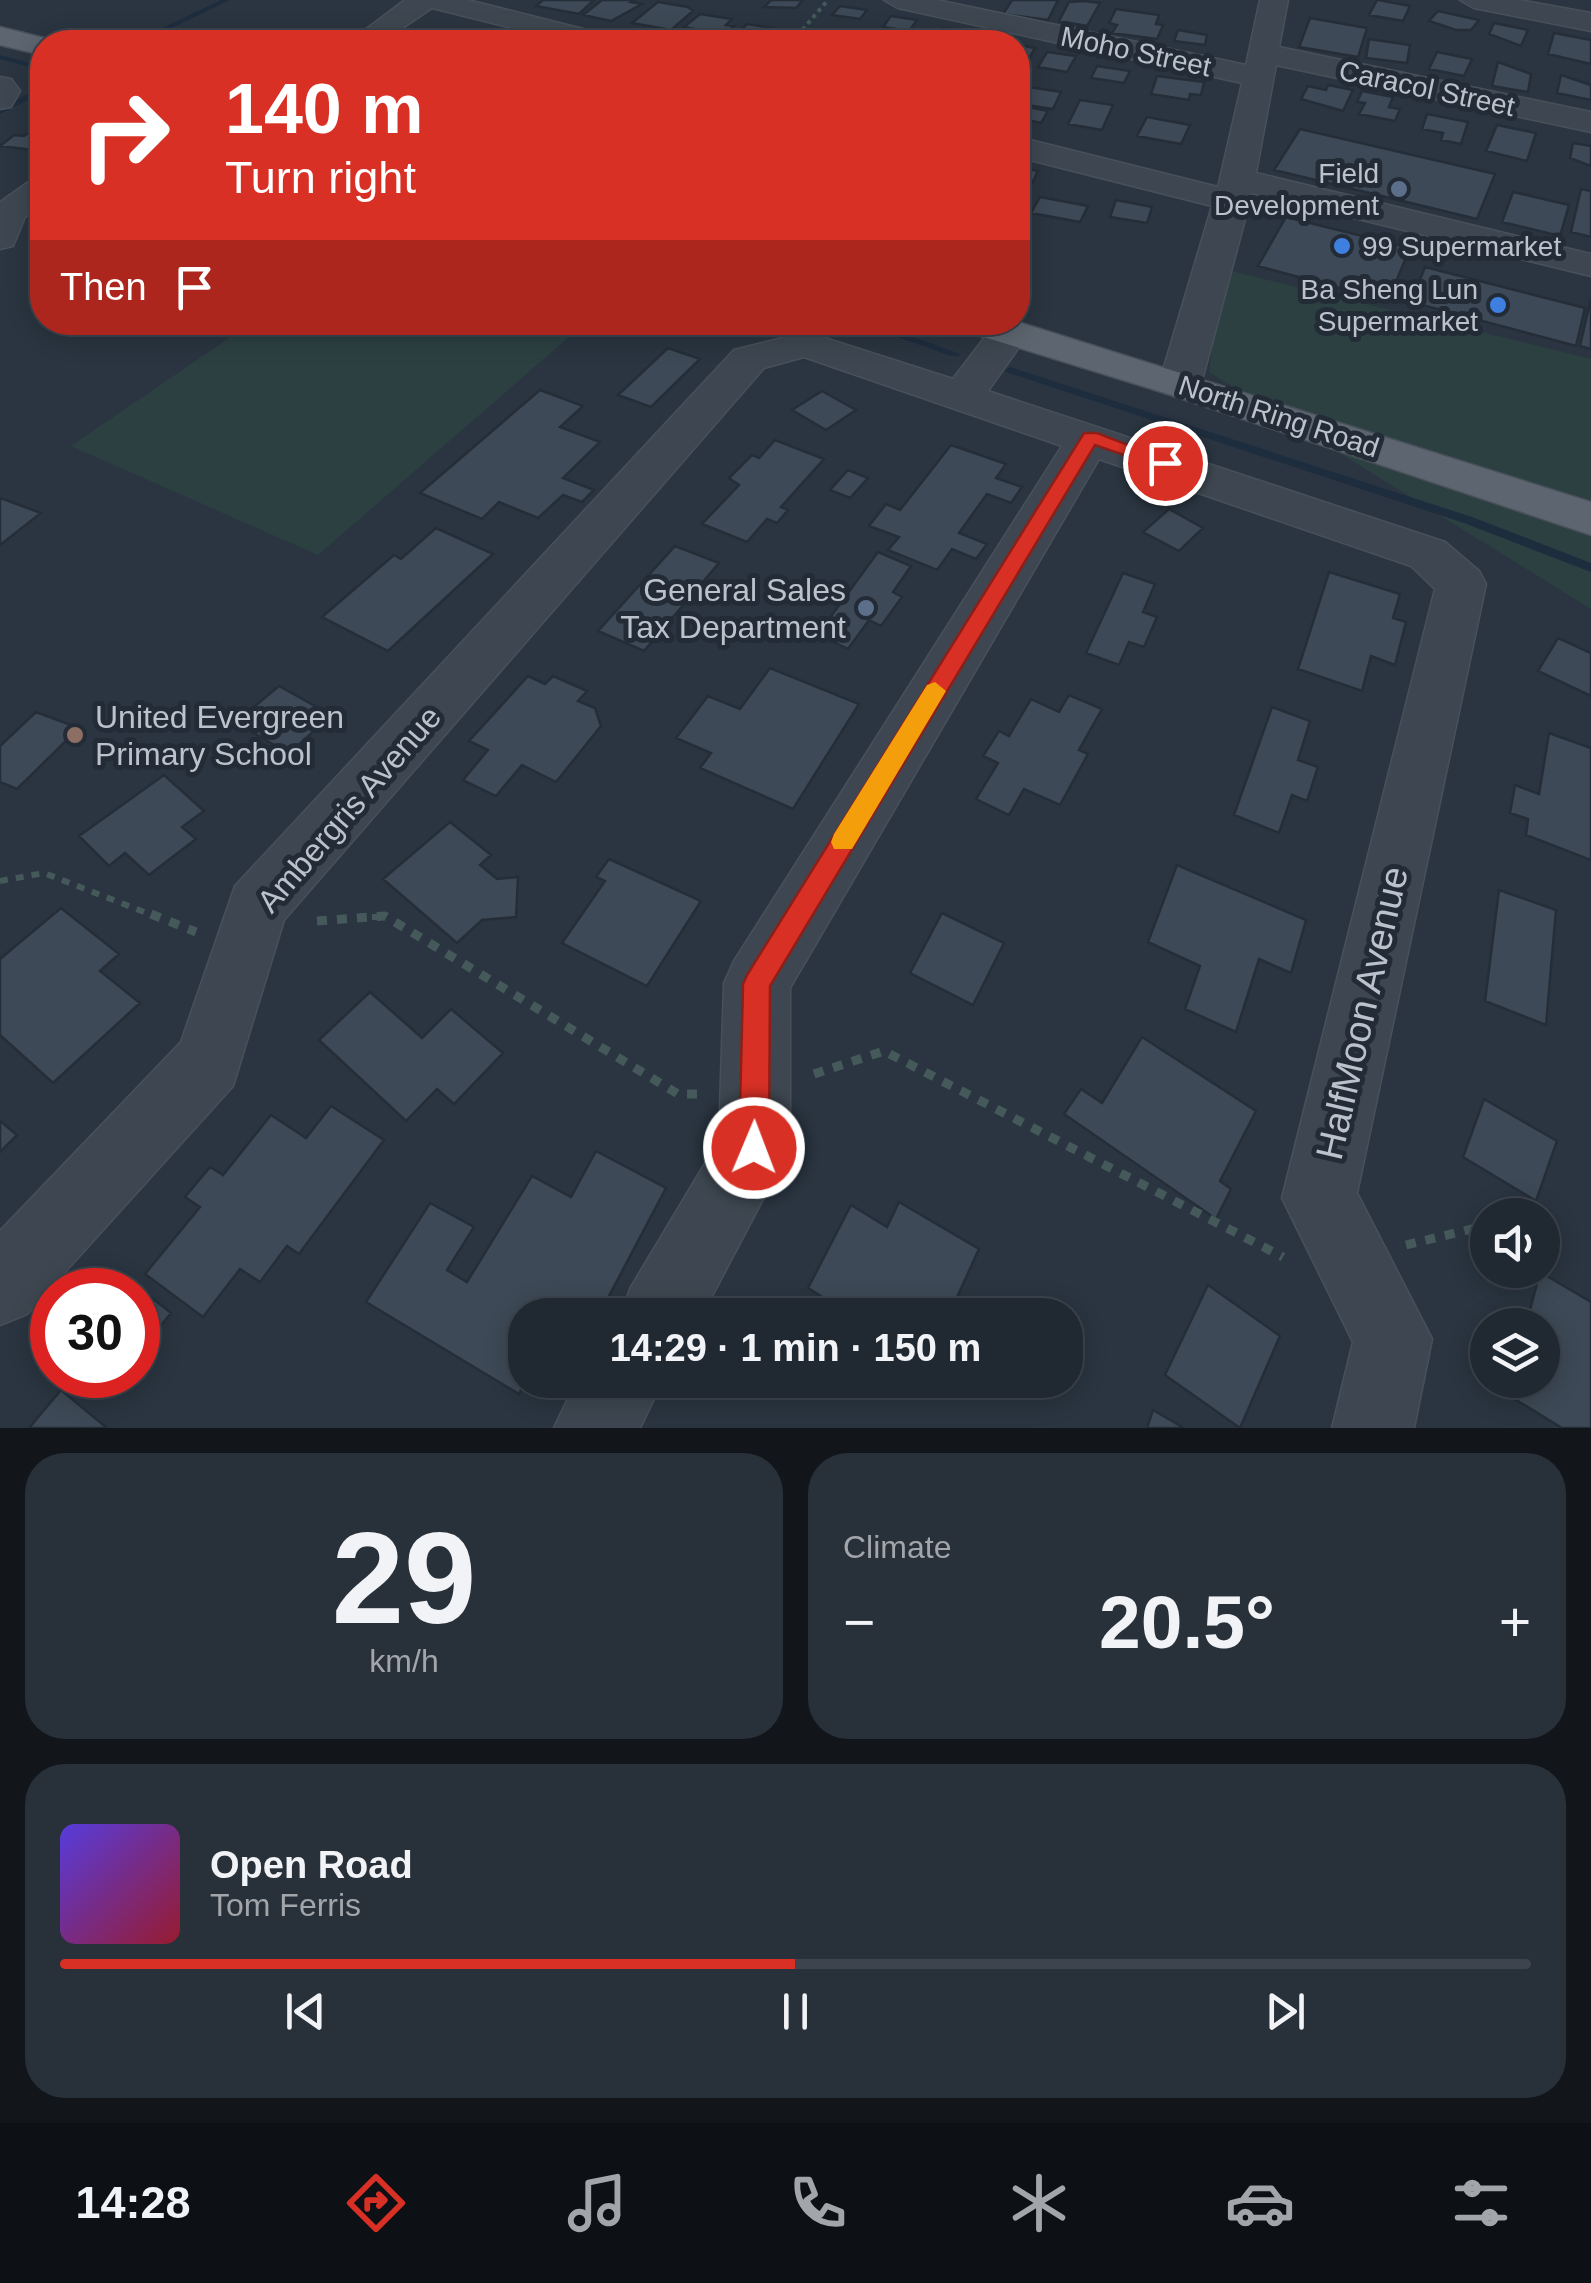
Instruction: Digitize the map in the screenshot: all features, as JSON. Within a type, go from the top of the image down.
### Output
[{"type":"main road","points":[[4,39],[30,44]]},
{"type":"main road","name":"North Ring Road","points":[[1016,335],[1180,384],[1588,519]]},
{"type":"street","points":[[380,30],[424,0]]},
{"type":"street","points":[[435,0],[554,30]]},
{"type":"street","name":"Moho Street","points":[[898,0],[1260,65]]},
{"type":"street","points":[[1180,384],[1234,189],[1274,0]]},
{"type":"street","points":[[1474,0],[1591,22]]},
{"type":"street","name":"Caracol Street","points":[[1260,65],[1591,122]]},
{"type":"street","points":[[0,86],[4,91],[0,100]]},
{"type":"street","points":[[1030,149],[1591,265]]},
{"type":"street","points":[[0,238],[9,212],[30,197]]},
{"type":"street","points":[[670,1298],[754,1148],[757,984],[1090,437],[962,394],[989,335]]},
{"type":"street","name":"Ambergris Avenue","points":[[0,1287],[209,1062],[257,906],[749,359],[806,344],[962,394]]},
{"type":"street","name":"HalfMoon Avenue","points":[[1090,437],[1428,554],[1462,584],[1320,1198],[1393,1339],[1373,1428]]},
{"type":"street","points":[[596,1428],[613,1398]]},
{"type":"path","points":[[802,30],[828,0]]},
{"type":"green space","points":[[1223,269],[1591,359],[1591,609],[1209,372]]},
{"type":"green space","points":[[233,335],[571,335],[318,555],[71,446]]},
{"type":"building","points":[[543,0],[594,0],[579,14],[536,6]]},
{"type":"building","points":[[602,0],[634,0],[631,2],[642,4],[611,21],[583,15]]},
{"type":"building","points":[[771,0],[803,0],[796,8],[764,7]]},
{"type":"building","points":[[1012,0],[1058,0],[1048,20],[1003,14]]},
{"type":"building","points":[[1377,0],[1410,6],[1403,21],[1369,15]]},
{"type":"building","points":[[658,2],[693,11],[671,30],[632,23]]},
{"type":"building","points":[[1069,2],[1100,3],[1087,26],[1059,21]]},
{"type":"building","points":[[840,6],[867,10],[860,19],[832,15]]},
{"type":"building","points":[[1116,9],[1159,15],[1156,24],[1163,25],[1157,39],[1112,33],[1117,25],[1109,23]]},
{"type":"building","points":[[1438,11],[1479,20],[1471,30],[1456,30],[1429,21]]},
{"type":"building","points":[[700,14],[732,19],[726,25],[734,26],[730,30],[684,27]]},
{"type":"building","points":[[891,16],[917,20],[910,30],[883,27]]},
{"type":"building","points":[[1310,18],[1367,28],[1358,57],[1299,47]]},
{"type":"building","points":[[1494,23],[1528,30],[1521,46],[1489,34]]},
{"type":"building","points":[[747,24],[786,30],[741,30]]},
{"type":"building","points":[[1178,30],[1207,35],[1205,45],[1174,41]]},
{"type":"building","points":[[1554,33],[1591,40],[1591,64],[1548,54]]},
{"type":"building","points":[[1369,39],[1410,45],[1407,63],[1366,58]]},
{"type":"building","points":[[1047,52],[1076,56],[1067,72],[1038,67]]},
{"type":"building","points":[[1437,52],[1472,59],[1464,76],[1429,69]]},
{"type":"building","points":[[1498,62],[1531,74],[1528,92],[1492,86]]},
{"type":"building","points":[[1097,66],[1130,71],[1124,83],[1091,78]]},
{"type":"building","points":[[1561,75],[1591,85],[1591,100],[1557,93]]},
{"type":"building","points":[[1157,76],[1204,82],[1201,95],[1190,94],[1189,100],[1151,94]]},
{"type":"building","points":[[1328,85],[1353,90],[1343,111],[1301,99],[1308,86],[1326,90]]},
{"type":"building","points":[[1030,87],[1061,92],[1053,109],[1030,106]]},
{"type":"building","points":[[1362,91],[1393,97],[1389,107],[1400,109],[1395,121],[1359,114],[1365,103],[1357,102]]},
{"type":"building","points":[[1080,100],[1113,105],[1102,130],[1068,124]]},
{"type":"building","points":[[1030,107],[1048,111],[1041,123],[1030,121]]},
{"type":"building","points":[[1427,114],[1468,122],[1461,144],[1441,140],[1443,133],[1422,129]]},
{"type":"building","points":[[1147,117],[1190,125],[1181,144],[1137,136]]},
{"type":"building","points":[[1497,125],[1536,133],[1527,161],[1486,151]]},
{"type":"building","points":[[1300,129],[1495,174],[1477,219],[1274,170]]},
{"type":"building","points":[[30,132],[30,150],[0,146],[14,135],[24,136]]},
{"type":"building","points":[[1573,143],[1591,146],[1591,166],[1570,158]]},
{"type":"building","points":[[1030,169],[1038,171],[1030,188]]},
{"type":"building","points":[[1581,189],[1591,191],[1591,237],[1571,232]]},
{"type":"building","points":[[1513,192],[1569,205],[1560,236],[1502,222]]},
{"type":"building","points":[[1040,197],[1088,206],[1080,222],[1031,213]]},
{"type":"building","points":[[1116,200],[1152,207],[1147,223],[1110,217]]},
{"type":"building","points":[[1286,217],[1410,248],[1388,301],[1258,266]]},
{"type":"building","name":"Ba Sheng Lun Supermarket","points":[[1425,267],[1585,308],[1576,346],[1411,302]]},
{"type":"building","points":[[1591,298],[1591,349],[1580,346]]},
{"type":"building","points":[[668,348],[700,359],[651,407],[618,395]]},
{"type":"building","points":[[540,390],[583,406],[560,427],[600,442],[563,478],[594,490],[582,502],[563,495],[538,518],[499,502],[482,519],[420,493]]},
{"type":"building","points":[[822,391],[856,410],[826,430],[792,410]]},
{"type":"building","points":[[775,440],[824,459],[781,507],[788,510],[777,523],[767,519],[747,542],[702,524],[739,485],[729,478],[752,455],[759,458]]},
{"type":"building","points":[[951,445],[1006,464],[996,478],[1022,487],[1011,503],[987,494],[959,533],[987,544],[976,559],[952,549],[937,570],[888,550],[899,537],[869,526],[886,504],[900,510]]},
{"type":"building","points":[[848,470],[868,478],[850,498],[830,490]]},
{"type":"building","points":[[0,498],[41,513],[0,545]]},
{"type":"building","points":[[1169,509],[1203,528],[1179,551],[1143,532]]},
{"type":"building","points":[[436,528],[493,554],[388,651],[322,617],[394,555],[401,559]]},
{"type":"building","points":[[675,546],[719,563],[644,651],[598,631]]},
{"type":"building","name":"General Sales Tax Department","points":[[878,552],[911,566],[893,592],[902,597],[881,626],[869,620],[848,649],[818,634]]},
{"type":"building","points":[[1329,572],[1400,594],[1393,618],[1406,622],[1395,665],[1371,656],[1362,691],[1298,669]]},
{"type":"building","points":[[1123,573],[1155,584],[1143,612],[1157,617],[1144,647],[1129,642],[1119,665],[1086,653]]},
{"type":"building","points":[[1558,638],[1591,653],[1591,696],[1538,671]]},
{"type":"building","points":[[770,668],[859,704],[793,809],[700,768],[711,753],[676,738],[708,696],[740,709]]},
{"type":"building","points":[[528,676],[545,684],[553,676],[587,691],[578,701],[595,708],[601,726],[556,782],[522,765],[496,796],[463,780],[488,750],[469,741]]},
{"type":"building","points":[[279,686],[331,715],[289,754],[236,722]]},
{"type":"building","points":[[1069,695],[1102,709],[1079,750],[1088,754],[1060,805],[1024,789],[1009,815],[976,799],[998,763],[983,756],[999,731],[1009,736],[1031,699],[1059,712]]},
{"type":"building","points":[[1272,707],[1310,721],[1298,760],[1318,767],[1307,801],[1292,795],[1279,833],[1234,815]]},
{"type":"building","points":[[36,712],[79,728],[17,789],[0,782],[0,746]]},
{"type":"building","points":[[1549,733],[1591,748],[1591,860],[1526,835],[1528,819],[1510,813],[1515,785],[1539,794]]},
{"type":"building","points":[[164,775],[204,811],[182,827],[196,839],[149,875],[125,853],[109,866],[79,836]]},
{"type":"building","points":[[450,822],[491,855],[480,865],[497,879],[518,877],[516,917],[482,920],[457,943],[383,879]]},
{"type":"building","points":[[609,859],[701,901],[647,986],[562,943],[605,881],[596,877]]},
{"type":"building","points":[[1177,865],[1306,920],[1291,973],[1259,959],[1236,1032],[1185,1009],[1200,966],[1148,942]]},
{"type":"building","points":[[1499,890],[1556,910],[1546,1025],[1485,1001]]},
{"type":"building","points":[[61,908],[119,954],[100,971],[140,1003],[53,1083],[0,1035],[0,959]]},
{"type":"building","points":[[942,913],[1004,943],[973,1005],[910,973]]},
{"type":"building","points":[[370,992],[422,1038],[451,1009],[503,1053],[454,1104],[437,1089],[406,1121],[319,1040]]},
{"type":"building","points":[[1142,1037],[1256,1111],[1220,1181],[1231,1189],[1216,1219],[1064,1114],[1081,1089],[1102,1103]]},
{"type":"building","points":[[1484,1099],[1557,1141],[1537,1198],[1463,1157]]},
{"type":"building","points":[[331,1106],[384,1140],[299,1254],[287,1246],[260,1282],[240,1269],[203,1317],[160,1285],[160,1268],[150,1268],[200,1207],[185,1197],[210,1167],[223,1175],[271,1115],[306,1138]]},
{"type":"building","points":[[0,1121],[17,1135],[0,1152]]},
{"type":"building","points":[[596,1151],[666,1188],[608,1298],[508,1298],[508,1387],[366,1302],[430,1203],[474,1227],[447,1270],[467,1282],[532,1176],[571,1197]]},
{"type":"building","points":[[899,1202],[979,1249],[957,1298],[824,1298],[808,1288],[851,1205],[887,1227]]},
{"type":"building","points":[[1560,1284],[1591,1302],[1591,1428],[1562,1428],[1513,1398],[1560,1398],[1560,1308],[1530,1308],[1536,1288],[1560,1288]]},
{"type":"building","points":[[1208,1285],[1280,1336],[1240,1428],[1165,1375]]},
{"type":"building","points":[[160,1304],[171,1313],[160,1327]]},
{"type":"building","points":[[54,1398],[71,1398],[107,1428],[29,1428]]},
{"type":"building","points":[[1153,1410],[1184,1428],[1147,1428]]},
{"type":"waterway","points":[[163,30],[227,0]]},
{"type":"waterway","points":[[0,57],[30,65]]},
{"type":"waterway","points":[[0,112],[30,96]]},
{"type":"waterway","points":[[899,335],[955,354]]},
{"type":"waterway","points":[[1010,370],[1468,520],[1591,568]]},
{"type":"slow traffic","points":[[843,842],[935,691]]},
{"type":"place","name":"Field Development","points":[[1399,189]]},
{"type":"place","name":"99 Supermarket","points":[[1342,246]]},
{"type":"place","name":"Ba Sheng Lun Supermarket","points":[[1498,305]]},
{"type":"place","name":"General Sales Tax Department","points":[[866,608]]},
{"type":"place","name":"United Evergreen Primary School","points":[[75,735]]},
{"type":"route","points":[[754,1148],[757,984],[1090,437],[1165,463]]}]
